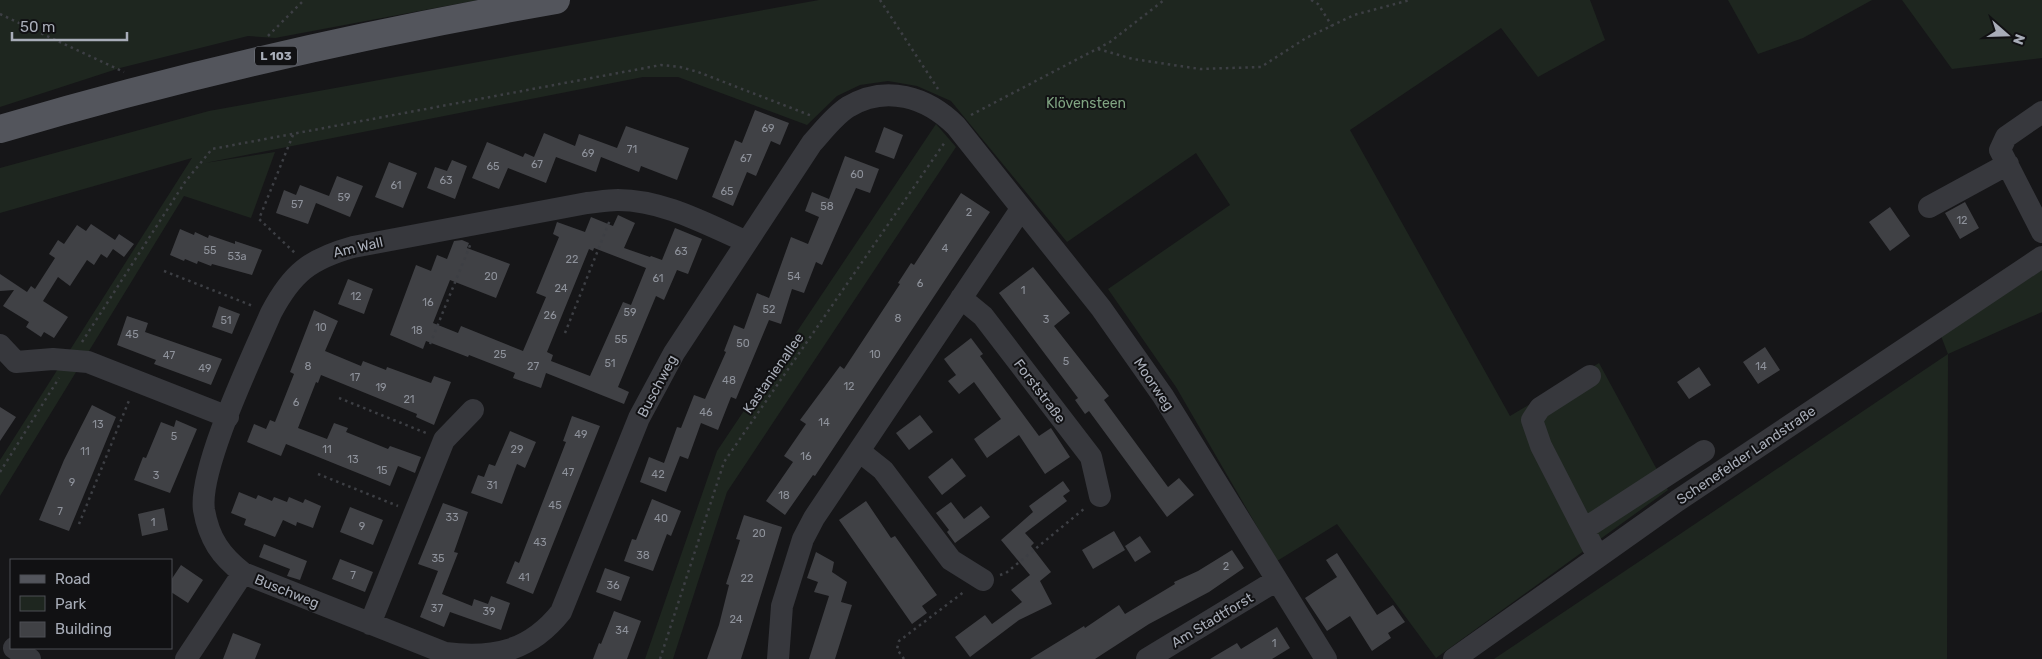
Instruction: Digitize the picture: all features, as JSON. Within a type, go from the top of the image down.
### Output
[{"type":"main road","name":"L 103","points":[[0,129],[75,107],[251,61],[434,22],[556,0]]},
{"type":"street","name":"Buschweg","points":[[186,659],[243,573],[445,653],[466,658],[488,658],[530,643],[547,629],[561,612],[640,418],[674,353],[812,143],[829,123],[848,107],[869,99],[895,95],[920,100],[949,119]]},
{"type":"street","points":[[2042,112],[2006,137],[2000,150],[2042,232]]},
{"type":"street","name":"Moorweg","points":[[949,119],[1101,308],[1164,396],[1326,659]]},
{"type":"street","points":[[1929,206],[2008,164]]},
{"type":"street","name":"Am Wall","points":[[243,573],[225,559],[211,535],[204,509],[207,472],[271,313],[281,294],[308,265],[326,255],[353,247],[587,203],[618,200],[650,204],[679,213],[746,242]]},
{"type":"street","points":[[778,659],[782,606],[803,539],[814,518],[1021,209]]},
{"type":"street","name":"Schenefelder Landstraße","points":[[1454,659],[1677,501],[2042,257]]},
{"type":"street","name":"Forststraße","points":[[961,298],[983,316],[1090,457],[1100,496]]},
{"type":"street","points":[[0,345],[16,362],[70,360],[88,362],[228,417]]},
{"type":"street","points":[[1590,376],[1540,408],[1532,420],[1541,446],[1598,557]]},
{"type":"street","points":[[370,624],[444,440],[473,410]]},
{"type":"street","points":[[859,450],[883,470],[951,560],[983,580]]},
{"type":"street","points":[[1584,529],[1704,451]]},
{"type":"street","name":"Am Stadtforst","points":[[1147,659],[1277,580]]},
{"type":"street","points":[[16,649],[30,659]]},
{"type":"path","points":[[880,0],[940,93],[949,119],[964,119],[1110,42],[1164,0]]},
{"type":"path","points":[[1311,0],[1318,4],[1332,26]]},
{"type":"path","points":[[1097,49],[1133,59],[1200,69],[1261,67],[1306,38],[1354,15],[1410,0]]},
{"type":"path","points":[[0,14],[130,75]]},
{"type":"path","points":[[0,472],[185,182],[212,149],[661,65],[680,67],[698,72],[829,123]]},
{"type":"path","name":"Kastanienallee","points":[[660,659],[724,462],[949,119]]},
{"type":"path","points":[[294,135],[259,219],[308,265]]},
{"type":"path","points":[[565,332],[618,200]]},
{"type":"path","points":[[430,344],[480,222]]},
{"type":"path","points":[[605,232],[610,234]]},
{"type":"path","points":[[164,271],[271,313]]},
{"type":"path","points":[[79,524],[137,381]]},
{"type":"path","points":[[339,398],[444,440]]},
{"type":"path","points":[[318,474],[414,513]]},
{"type":"green space","points":[[0,0],[478,0],[275,38],[248,36],[120,68],[0,107]]},
{"type":"green space","name":"Klövensteen","points":[[819,0],[1590,0],[1605,40],[1538,77],[1501,28],[1350,130],[1510,416],[1599,363],[1668,490],[1436,658],[1337,524],[1277,561],[1176,387],[1108,289],[1230,205],[1196,153],[1067,242],[951,101],[917,86],[888,81],[860,85],[837,96],[807,125],[678,77],[643,77],[205,163],[275,152],[251,218],[184,196],[0,496],[0,460],[192,158],[0,213],[0,168],[209,111]]},
{"type":"green space","points":[[1728,0],[1872,0],[1803,38],[1758,54]]},
{"type":"green space","points":[[1902,0],[2042,0],[2042,58],[1952,69]]},
{"type":"green space","points":[[936,124],[956,147],[727,492],[673,659],[645,659],[717,451]]},
{"type":"green space","points":[[2042,270],[2042,312],[1948,354],[1941,336]]},
{"type":"green space","points":[[1948,354],[1947,659],[1494,659]]},
{"type":"building","points":[[755,110],[789,123],[780,145],[771,141],[756,176],[747,172],[733,206],[712,197],[735,140],[742,143]]},
{"type":"building","points":[[626,126],[689,148],[677,180],[641,166],[639,172],[601,157],[596,172],[556,157],[546,183],[508,168],[499,189],[472,178],[487,142],[523,157],[525,153],[534,157],[544,133],[575,146],[579,134],[617,148]]},
{"type":"building","points":[[884,127],[903,135],[894,159],[875,152]]},
{"type":"building","points":[[845,156],[879,169],[870,193],[856,188],[822,265],[816,262],[804,293],[792,289],[781,324],[769,320],[736,399],[731,397],[718,430],[701,423],[688,459],[680,456],[666,492],[640,482],[649,457],[664,463],[677,427],[681,428],[694,395],[705,399],[726,352],[724,351],[734,325],[744,329],[757,293],[769,298],[791,237],[808,244],[819,217],[805,211],[812,192],[829,199]]},
{"type":"building","points":[[452,160],[467,166],[455,199],[427,188],[435,167],[447,171]]},
{"type":"building","points":[[389,162],[417,173],[403,208],[375,197]]},
{"type":"building","points":[[337,176],[363,186],[350,217],[316,203],[308,224],[276,213],[284,190],[296,195],[300,185],[329,196]]},
{"type":"building","points":[[961,193],[990,212],[815,476],[813,475],[785,515],[766,501],[793,462],[784,456],[806,424],[800,420],[840,366],[844,369],[900,284],[898,283],[911,263],[914,265]]},
{"type":"building","points":[[1965,202],[1979,228],[1960,239],[1945,213]]},
{"type":"building","points":[[1890,207],[1910,236],[1890,251],[1869,222]]},
{"type":"building","points":[[618,215],[635,223],[624,248],[662,260],[675,228],[702,239],[688,274],[677,270],[664,300],[656,296],[618,387],[629,392],[624,404],[546,373],[541,388],[513,378],[515,373],[469,355],[468,357],[426,341],[423,349],[390,335],[416,265],[431,271],[437,255],[447,259],[454,241],[462,240],[469,243],[467,248],[510,264],[496,298],[450,280],[433,323],[458,333],[461,326],[523,351],[546,297],[536,293],[559,237],[553,234],[557,222],[585,232],[591,217],[613,226]],"holes":[[[594,248],[646,268],[631,305],[623,302],[590,376],[551,361],[553,355],[547,352],[589,249],[593,251]]]},
{"type":"building","points":[[91,224],[115,240],[119,234],[134,244],[124,257],[113,249],[107,258],[101,254],[94,265],[87,260],[70,286],[58,277],[43,301],[68,317],[54,338],[44,332],[41,337],[26,327],[29,322],[3,306],[14,290],[0,291],[0,274],[27,292],[31,286],[35,289],[55,258],[49,254],[58,240],[64,244],[77,225],[86,231]]},
{"type":"building","points":[[180,229],[194,235],[195,232],[208,238],[209,235],[235,244],[235,241],[262,250],[252,275],[212,264],[211,266],[198,261],[197,264],[185,259],[184,261],[170,255]]},
{"type":"building","points":[[1033,267],[1070,313],[1054,326],[1109,396],[1104,400],[1168,487],[1179,478],[1194,495],[1167,517],[1089,411],[1085,414],[1075,400],[1078,398],[999,293]]},
{"type":"building","points":[[348,279],[373,289],[364,314],[338,304]]},
{"type":"building","points":[[219,306],[240,314],[232,334],[212,327]]},
{"type":"building","points":[[314,310],[338,321],[325,351],[361,366],[363,361],[386,370],[387,367],[431,383],[434,376],[451,382],[434,425],[416,417],[417,414],[321,375],[318,383],[316,382],[298,428],[327,439],[334,423],[348,428],[346,432],[388,449],[390,446],[421,457],[415,473],[398,466],[390,486],[286,444],[281,456],[247,442],[254,424],[266,429],[270,420],[275,422],[294,374],[290,372]]},
{"type":"building","points":[[127,316],[148,323],[145,332],[222,359],[211,385],[154,364],[156,360],[117,345]]},
{"type":"building","points":[[971,338],[983,354],[980,356],[1039,436],[1051,428],[1070,457],[1045,474],[1019,435],[987,458],[974,439],[1001,419],[974,382],[959,394],[948,381],[956,375],[944,359]]},
{"type":"building","points":[[1765,347],[1780,370],[1758,384],[1743,362]]},
{"type":"building","points":[[1699,367],[1711,385],[1689,399],[1677,382]]},
{"type":"building","points":[[92,405],[116,417],[69,531],[39,520],[64,460]]},
{"type":"building","points":[[0,407],[16,417],[0,441]]},
{"type":"building","points":[[920,415],[933,432],[909,450],[896,433]]},
{"type":"building","points":[[572,416],[600,426],[533,594],[506,583],[515,561],[519,563],[566,442],[563,441]]},
{"type":"building","points":[[176,420],[197,429],[170,493],[134,480],[143,457],[146,458],[161,422],[174,427]]},
{"type":"building","points":[[510,431],[536,442],[525,468],[517,464],[502,504],[471,493],[478,475],[484,477],[489,464],[495,466]]},
{"type":"building","points":[[952,458],[966,476],[942,495],[928,477]]},
{"type":"building","points":[[1063,481],[1070,491],[1063,496],[1067,501],[1025,533],[1034,543],[1031,546],[1051,572],[1040,581],[1052,604],[1019,620],[970,657],[955,637],[985,615],[992,624],[1022,602],[1011,590],[1030,575],[1001,540],[1033,512],[1029,506]]},
{"type":"building","points":[[239,492],[256,499],[258,495],[272,501],[274,497],[287,502],[289,497],[303,503],[305,499],[321,506],[313,528],[297,522],[296,526],[283,520],[275,537],[244,525],[246,519],[231,513]]},
{"type":"building","points":[[652,499],[681,511],[671,536],[667,534],[653,571],[624,561],[632,539],[636,540]]},
{"type":"building","points":[[866,501],[891,538],[895,536],[937,595],[922,606],[927,613],[912,624],[839,520]]},
{"type":"building","points":[[951,502],[964,519],[981,506],[990,517],[955,543],[947,532],[949,530],[936,513]]},
{"type":"building","points":[[443,503],[468,512],[454,552],[458,553],[442,594],[472,606],[474,599],[488,604],[491,596],[510,603],[501,630],[450,612],[444,627],[420,617],[438,571],[418,564]]},
{"type":"building","points":[[350,507],[383,520],[373,545],[340,532]]},
{"type":"building","points":[[164,508],[168,530],[142,536],[138,514]]},
{"type":"building","points":[[744,515],[782,527],[741,659],[707,659],[719,625],[729,585],[726,584],[740,540],[736,539]]},
{"type":"building","points":[[1114,531],[1125,550],[1093,569],[1082,550]]},
{"type":"building","points":[[1140,536],[1151,552],[1135,562],[1125,546]]},
{"type":"building","points":[[264,544],[307,561],[300,580],[287,576],[290,569],[259,557]]},
{"type":"building","points":[[1232,550],[1244,568],[1209,592],[1149,624],[1095,659],[1030,659],[1084,626],[1085,628],[1119,605],[1125,614],[1175,584],[1174,582],[1198,571]]},
{"type":"building","points":[[816,552],[834,562],[832,572],[847,582],[841,602],[852,605],[835,659],[809,659],[829,596],[814,592],[818,582],[807,578]]},
{"type":"building","points":[[1337,553],[1377,615],[1393,605],[1405,622],[1388,633],[1391,638],[1372,651],[1350,616],[1327,631],[1305,598],[1337,577],[1326,560]]},
{"type":"building","points":[[340,559],[373,572],[365,592],[332,579]]},
{"type":"building","points":[[181,565],[203,580],[188,603],[172,593],[172,578]]},
{"type":"building","points":[[605,568],[630,577],[621,601],[596,592]]},
{"type":"building","points":[[614,611],[641,621],[627,659],[593,659],[599,643],[601,644]]},
{"type":"building","points":[[1277,627],[1290,648],[1272,659],[1210,659],[1237,643],[1241,649]]},
{"type":"building","points":[[233,633],[261,644],[255,659],[223,659]]}]
